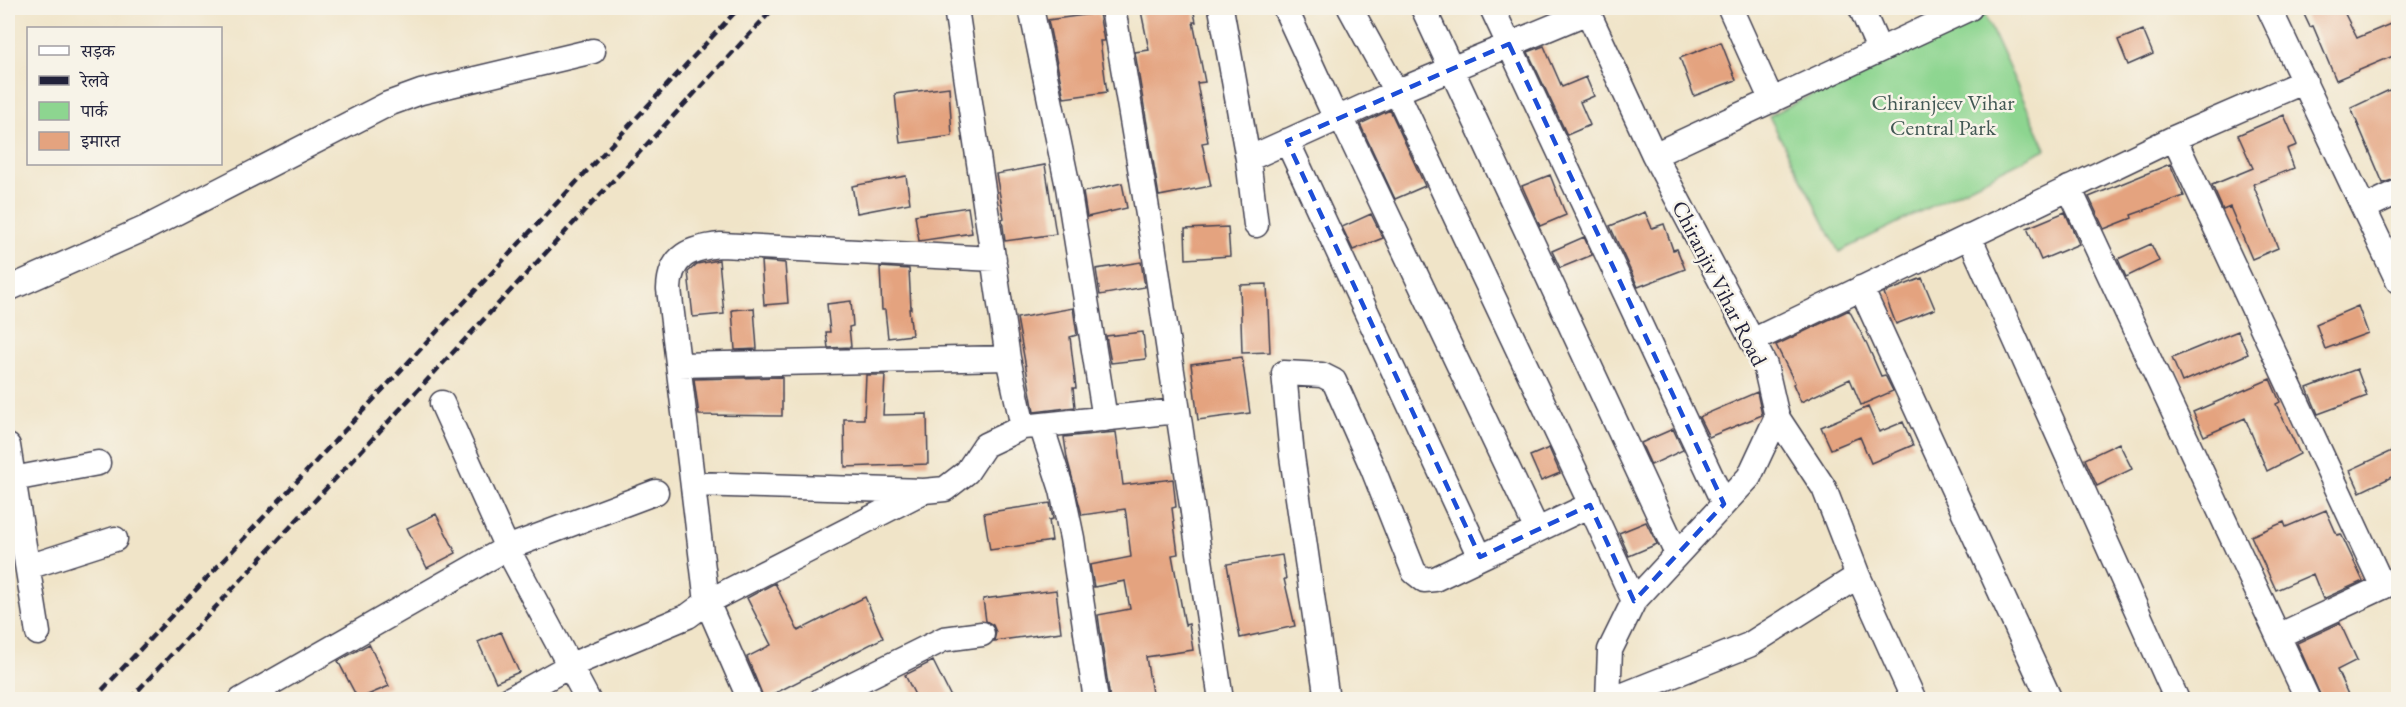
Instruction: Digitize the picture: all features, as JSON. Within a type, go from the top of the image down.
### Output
[{"type":"street","points":[[956,8],[1008,358],[1032,426],[1062,490],[1072,538],[1096,699]]},
{"type":"street","points":[[1030,8],[1068,187],[1105,418]]},
{"type":"street","points":[[1113,8],[1153,244],[1221,699]]},
{"type":"street","points":[[1221,8],[1248,159],[1256,225]]},
{"type":"street","points":[[1285,8],[1331,108],[1341,117],[1537,530]]},
{"type":"street","points":[[1350,8],[1396,92],[1587,495],[1634,601]]},
{"type":"street","points":[[1423,8],[1677,554]]},
{"type":"street","points":[[1492,8],[1724,504]]},
{"type":"street","points":[[1730,8],[1772,101]]},
{"type":"street","points":[[1861,8],[1879,49]]},
{"type":"street","points":[[1654,155],[1970,8]]},
{"type":"street","points":[[2269,8],[2398,281]]},
{"type":"street","points":[[1248,159],[1587,10]]},
{"type":"street","name":"Chiranjiv Vihar Road","points":[[1587,10],[1654,155],[1765,365],[1777,417]]},
{"type":"street","points":[[8,289],[146,228],[388,104],[421,92],[593,51]]},
{"type":"street","points":[[1752,341],[2174,138],[2305,81]]},
{"type":"street","points":[[2174,138],[2391,583],[2278,636]]},
{"type":"street","points":[[1287,141],[1480,556]]},
{"type":"street","points":[[2068,188],[2308,699]]},
{"type":"street","points":[[2364,207],[2398,192]]},
{"type":"street","points":[[1969,236],[2177,699]]},
{"type":"street","points":[[750,699],[707,602],[669,289],[670,272],[684,255],[697,247],[721,246],[994,259]]},
{"type":"street","points":[[1861,288],[2050,699]]},
{"type":"street","points":[[679,365],[1008,358]]},
{"type":"street","points":[[1327,699],[1292,456],[1284,372],[1322,375],[1334,381],[1373,469],[1414,572],[1424,580],[1435,579],[1590,506]]},
{"type":"street","points":[[442,403],[507,548],[588,699]]},
{"type":"street","points":[[694,484],[924,491],[945,489],[967,472],[985,445],[1032,426],[1177,411]]},
{"type":"street","points":[[1777,417],[1749,477],[1634,601],[1610,650],[1610,699],[1749,645],[1858,576]]},
{"type":"street","points":[[1777,417],[1824,488],[1858,576],[1914,699]]},
{"type":"street","points":[[8,446],[14,479],[15,528],[28,567],[39,633]]},
{"type":"street","points":[[14,479],[98,463]]},
{"type":"street","points":[[508,699],[570,665],[688,616],[707,602],[924,491]]},
{"type":"street","points":[[241,699],[507,548],[656,492]]},
{"type":"street","points":[[28,567],[115,539]]},
{"type":"street","points":[[821,699],[945,639],[982,634]]},
{"type":"highlighted area","points":[[1509,44],[1724,504],[1634,601],[1590,505],[1480,557],[1287,141]]},
{"type":"green space","name":"Chiranjeev Vihar Central Park","points":[[1982,9],[2046,149],[1839,252],[1769,116]]},
{"type":"building","points":[[1159,8],[1193,8],[1196,22],[1193,22],[1205,82],[1197,83],[1208,142],[1202,143],[1211,186],[1159,196],[1135,52],[1149,50],[1141,11]]},
{"type":"building","points":[[2301,8],[2342,8],[2357,38],[2395,22],[2398,31],[2398,54],[2336,80],[2313,26],[2310,27]]},
{"type":"building","points":[[1099,13],[1104,41],[1100,41],[1107,92],[1064,98],[1048,20]]},
{"type":"building","points":[[2143,30],[2153,54],[2128,65],[2118,40]]},
{"type":"building","points":[[1721,42],[1736,80],[1694,96],[1680,58]]},
{"type":"building","points":[[1544,46],[1562,87],[1586,77],[1594,96],[1580,102],[1590,125],[1567,135],[1528,52]]},
{"type":"building","points":[[2398,86],[2398,178],[2383,183],[2351,108]]},
{"type":"building","points":[[949,87],[952,136],[900,143],[895,94]]},
{"type":"building","points":[[1390,110],[1425,186],[1395,199],[1360,124]]},
{"type":"building","points":[[2284,115],[2297,145],[2287,149],[2294,168],[2253,184],[2278,248],[2252,259],[2230,207],[2223,210],[2212,185],[2253,168],[2238,135]]},
{"type":"building","points":[[2170,164],[2184,196],[2131,215],[2132,218],[2104,229],[2089,197]]},
{"type":"building","points":[[1045,165],[1056,234],[1005,241],[1002,219],[1004,218],[996,174]]},
{"type":"building","points":[[1550,175],[1566,215],[1540,226],[1522,186]]},
{"type":"building","points":[[906,176],[910,203],[857,213],[852,186]]},
{"type":"building","points":[[1122,183],[1127,208],[1087,217],[1083,192]]},
{"type":"building","points":[[968,207],[972,233],[919,241],[915,215]]},
{"type":"building","points":[[1645,212],[1652,228],[1664,224],[1673,250],[1677,249],[1685,269],[1638,287],[1610,226]]},
{"type":"building","points":[[2065,212],[2079,244],[2041,260],[2027,228]]},
{"type":"building","points":[[1371,214],[1383,238],[1353,250],[1342,227]]},
{"type":"building","points":[[1228,227],[1230,256],[1186,259],[1185,229]]},
{"type":"building","points":[[1584,237],[1592,255],[1560,268],[1552,251]]},
{"type":"building","points":[[2151,244],[2159,261],[2126,277],[2118,259]]},
{"type":"building","points":[[719,260],[724,314],[693,317],[688,272],[697,264]]},
{"type":"building","points":[[761,261],[785,263],[788,303],[764,305]]},
{"type":"building","points":[[1141,262],[1145,287],[1100,295],[1096,269]]},
{"type":"building","points":[[880,267],[909,269],[911,309],[909,309],[912,335],[888,338],[885,310],[882,310]]},
{"type":"building","points":[[1922,278],[1935,309],[1896,324],[1884,293]]},
{"type":"building","points":[[1267,284],[1270,352],[1242,353],[1240,285]]},
{"type":"building","points":[[851,301],[853,326],[849,327],[851,347],[828,348],[826,332],[830,332],[827,304]]},
{"type":"building","points":[[2358,306],[2368,333],[2325,349],[2316,324]]},
{"type":"building","points":[[754,308],[757,349],[735,350],[732,310]]},
{"type":"building","points":[[1073,308],[1077,335],[1070,337],[1076,388],[1073,388],[1075,407],[1034,412],[1017,318]]},
{"type":"building","points":[[1849,310],[1881,376],[1885,375],[1893,391],[1861,405],[1850,379],[1801,402],[1793,384],[1795,383],[1776,345]]},
{"type":"building","points":[[2238,331],[2248,354],[2182,382],[2172,358]]},
{"type":"building","points":[[1143,332],[1146,359],[1111,363],[1106,336]]},
{"type":"building","points":[[1242,357],[1250,413],[1198,420],[1191,364]]},
{"type":"building","points":[[2357,369],[2367,396],[2318,414],[2307,388]]},
{"type":"building","points":[[866,375],[885,375],[883,415],[927,414],[928,464],[845,467],[844,419],[864,419]]},
{"type":"building","points":[[782,377],[782,416],[699,415],[694,379]]},
{"type":"building","points":[[2270,379],[2280,402],[2276,404],[2300,454],[2267,471],[2245,418],[2204,436],[2193,412]]},
{"type":"building","points":[[1757,392],[1762,415],[1709,437],[1699,417]]},
{"type":"building","points":[[1868,407],[1879,432],[1903,422],[1913,445],[1871,463],[1860,437],[1831,449],[1821,427]]},
{"type":"building","points":[[1673,429],[1683,450],[1651,465],[1641,443]]},
{"type":"building","points":[[1116,432],[1123,485],[1173,479],[1176,507],[1172,508],[1178,554],[1172,555],[1185,625],[1189,624],[1193,650],[1146,657],[1153,699],[1110,699],[1098,615],[1130,609],[1125,581],[1094,587],[1090,565],[1131,557],[1126,514],[1125,509],[1082,515],[1064,437]]},
{"type":"building","points":[[2119,443],[2132,469],[2097,486],[2085,459]]},
{"type":"building","points":[[1549,448],[1560,473],[1541,481],[1530,456]]},
{"type":"building","points":[[2398,448],[2398,474],[2360,492],[2350,470]]},
{"type":"building","points":[[1050,503],[1053,519],[1049,520],[1052,541],[990,550],[984,513]]},
{"type":"building","points":[[2326,510],[2337,535],[2341,534],[2363,581],[2323,599],[2313,574],[2276,590],[2251,536],[2284,522],[2286,527]]},
{"type":"building","points":[[436,514],[456,553],[427,568],[407,528]]},
{"type":"building","points":[[1646,522],[1657,544],[1629,556],[1619,533]]},
{"type":"building","points":[[1282,555],[1286,579],[1284,579],[1295,626],[1240,638],[1227,564]]},
{"type":"building","points":[[775,583],[798,631],[865,597],[883,638],[764,699],[747,657],[771,645],[747,598]]},
{"type":"building","points":[[1056,590],[1061,632],[994,641],[996,632],[993,625],[986,621],[983,599]]},
{"type":"building","points":[[2340,623],[2357,660],[2337,670],[2350,699],[2322,699],[2297,643]]},
{"type":"building","points":[[501,632],[519,672],[496,682],[478,642]]},
{"type":"building","points":[[369,644],[389,686],[358,699],[338,661]]},
{"type":"building","points":[[933,661],[952,699],[917,699],[905,675]]},
{"type":"railway","points":[[93,700],[739,8]]},
{"type":"railway","points":[[129,700],[774,8]]}]
